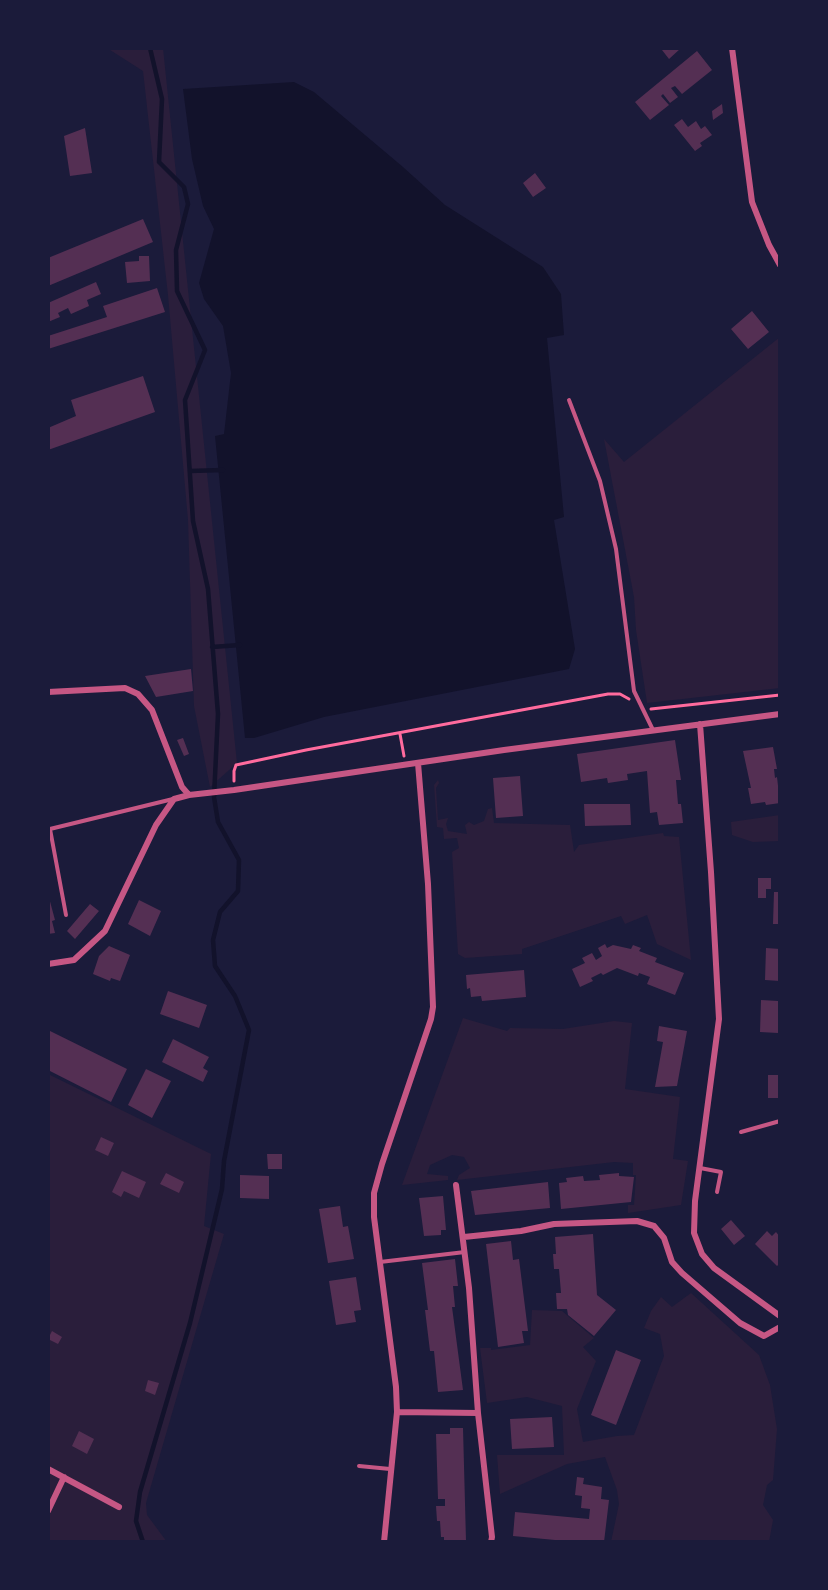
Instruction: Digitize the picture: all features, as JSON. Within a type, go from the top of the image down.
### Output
[{"type":"street","points":[[732,48],[752,202],[769,245],[780,265]]},
{"type":"street","points":[[48,692],[125,688],[138,694],[152,710],[182,787],[189,795]]},
{"type":"street","points":[[48,964],[74,960],[105,931],[156,825],[174,799],[202,792],[234,790],[700,723],[780,714]]},
{"type":"street","points":[[700,723],[719,1020],[693,1222],[696,1240],[702,1254],[714,1268],[780,1316]]},
{"type":"street","points":[[384,1542],[397,1412],[396,1387],[374,1217],[376,1183],[433,1007],[428,884],[417,763]]},
{"type":"street","points":[[456,1185],[464,1237],[491,1542]]},
{"type":"street","points":[[464,1237],[522,1232],[554,1224],[637,1221],[654,1226],[664,1238],[672,1262],[740,1323],[764,1336],[780,1327]]},
{"type":"street","points":[[397,1412],[478,1413]]},
{"type":"street","points":[[48,1469],[119,1508]]},
{"type":"street","points":[[48,1511],[64,1477]]},
{"type":"lane","points":[[569,399],[600,481],[616,549],[634,691],[653,730]]},
{"type":"lane","points":[[66,915],[49,829],[174,799]]},
{"type":"lane","points":[[741,1132],[780,1121]]},
{"type":"lane","points":[[700,1168],[721,1172],[717,1192]]},
{"type":"lane","points":[[380,1262],[465,1252]]},
{"type":"lane","points":[[359,1466],[390,1469]]},
{"type":"path","points":[[234,790],[236,765],[608,694],[620,694],[652,710],[780,695]]},
{"type":"path","points":[[400,734],[405,765]]},
{"type":"shaded area","points":[[107,48],[163,48],[237,763],[210,787],[194,706],[188,520],[168,295],[143,71]]},
{"type":"shaded area","points":[[294,82],[314,92],[445,205],[543,267],[561,294],[564,335],[547,338],[564,517],[554,520],[575,649],[569,669],[324,717],[254,738],[245,738],[215,436],[224,434],[231,373],[223,326],[204,299],[199,283],[214,229],[203,206],[192,159],[183,89]]},
{"type":"shaded area","points":[[780,337],[780,688],[647,703],[636,630],[634,597],[604,439],[624,462]]},
{"type":"shaded area","points":[[438,780],[436,788],[438,820],[448,818],[446,824],[448,831],[467,834],[465,825],[469,822],[474,825],[484,821],[488,809],[492,808],[494,823],[570,825],[574,852],[579,845],[663,833],[664,836],[679,837],[691,960],[657,944],[647,915],[625,924],[621,916],[522,949],[522,954],[465,958],[458,954],[452,852],[459,848],[457,838],[444,839],[443,828],[437,827],[434,785]]},
{"type":"shaded area","points":[[780,815],[780,841],[753,842],[732,835],[731,822]]},
{"type":"shaded area","points":[[463,1018],[507,1031],[510,1028],[563,1029],[614,1021],[632,1023],[625,1089],[680,1097],[673,1159],[688,1161],[681,1205],[628,1213],[628,1205],[634,1205],[636,1175],[633,1175],[633,1163],[614,1162],[457,1180],[459,1175],[470,1168],[464,1157],[452,1155],[430,1165],[427,1174],[448,1176],[448,1180],[402,1185]]},
{"type":"shaded area","points":[[48,1074],[211,1154],[204,1226],[224,1234],[146,1503],[147,1515],[167,1542],[48,1542]]},
{"type":"shaded area","points":[[691,1293],[759,1355],[770,1385],[777,1429],[773,1480],[767,1485],[763,1505],[773,1520],[769,1542],[611,1542],[619,1504],[617,1490],[605,1457],[567,1464],[500,1494],[497,1455],[564,1455],[562,1406],[527,1397],[487,1403],[480,1348],[491,1348],[491,1350],[530,1345],[532,1310],[562,1311],[594,1338],[583,1347],[596,1361],[577,1409],[583,1442],[634,1435],[664,1356],[660,1334],[644,1328],[651,1311],[661,1297],[672,1307]]},
{"type":"building","points":[[665,48],[680,49],[669,59],[662,50]]},
{"type":"building","points":[[697,51],[712,70],[682,94],[675,86],[671,88],[678,97],[670,103],[663,94],[661,96],[669,105],[650,120],[635,102]]},
{"type":"building","points":[[722,104],[723,113],[713,120],[712,111]]},
{"type":"building","points":[[682,119],[688,127],[696,121],[701,129],[705,126],[712,135],[700,143],[702,146],[695,151],[674,125]]},
{"type":"building","points":[[85,128],[92,173],[70,176],[64,136]]},
{"type":"building","points":[[535,173],[546,188],[533,197],[523,183]]},
{"type":"building","points":[[143,219],[153,242],[48,286],[48,258]]},
{"type":"building","points":[[139,256],[149,256],[150,281],[127,283],[125,262],[139,261]]},
{"type":"building","points":[[96,282],[101,294],[87,300],[89,306],[71,314],[68,308],[58,313],[60,317],[48,322],[48,303]]},
{"type":"building","points":[[157,288],[165,312],[48,349],[48,336],[107,317],[103,306]]},
{"type":"building","points":[[752,311],[769,332],[748,349],[731,329]]},
{"type":"building","points":[[143,376],[155,412],[48,450],[48,428],[76,416],[71,400]]},
{"type":"building","points":[[191,669],[193,691],[156,697],[145,676]]},
{"type":"building","points":[[183,738],[189,754],[184,756],[177,740]]},
{"type":"building","points":[[675,740],[681,780],[676,780],[678,804],[681,804],[683,823],[659,825],[657,812],[650,813],[647,771],[627,774],[628,780],[608,783],[607,778],[581,782],[577,754]]},
{"type":"building","points":[[773,747],[777,769],[774,769],[775,778],[777,777],[780,803],[751,804],[748,788],[751,788],[743,751]]},
{"type":"building","points":[[520,776],[523,816],[496,818],[493,778]]},
{"type":"building","points":[[584,804],[630,804],[631,825],[585,826]]},
{"type":"building","points":[[758,878],[771,878],[771,889],[766,889],[766,898],[758,898]]},
{"type":"building","points":[[774,892],[780,892],[780,924],[773,924]]},
{"type":"building","points":[[48,894],[55,920],[52,921],[55,933],[48,934]]},
{"type":"building","points":[[139,900],[161,911],[150,936],[128,924]]},
{"type":"building","points":[[90,904],[99,911],[75,939],[67,931]]},
{"type":"building","points":[[605,944],[607,948],[613,945],[631,949],[633,945],[641,948],[639,951],[657,958],[655,962],[684,973],[675,995],[647,984],[650,977],[639,973],[638,976],[617,968],[591,978],[593,981],[580,987],[572,969],[585,963],[582,958],[592,953],[596,960],[602,956],[598,948]]},
{"type":"building","points":[[109,946],[130,955],[120,981],[111,978],[110,981],[93,974],[99,956]]},
{"type":"building","points":[[766,948],[780,949],[780,981],[765,980]]},
{"type":"building","points":[[524,970],[526,997],[482,1001],[481,996],[471,997],[470,988],[467,989],[466,975]]},
{"type":"building","points":[[168,991],[207,1005],[199,1028],[160,1014]]},
{"type":"building","points":[[761,1000],[778,1001],[778,1033],[760,1032]]},
{"type":"building","points":[[659,1026],[687,1031],[677,1086],[655,1087],[663,1042],[657,1041]]},
{"type":"building","points":[[48,1030],[127,1069],[111,1102],[48,1070]]},
{"type":"building","points":[[173,1039],[209,1057],[203,1068],[208,1071],[203,1082],[162,1062]]},
{"type":"building","points":[[146,1069],[171,1081],[152,1118],[128,1105]]},
{"type":"building","points":[[768,1075],[780,1075],[780,1098],[768,1098]]},
{"type":"building","points":[[101,1137],[114,1143],[108,1156],[95,1150]]},
{"type":"building","points":[[267,1154],[282,1154],[282,1169],[268,1169]]},
{"type":"building","points":[[122,1171],[146,1182],[139,1198],[124,1191],[121,1197],[112,1192]]},
{"type":"building","points":[[166,1173],[184,1182],[179,1193],[160,1184]]},
{"type":"building","points":[[619,1173],[619,1176],[634,1177],[631,1202],[561,1209],[559,1183],[567,1182],[566,1178],[583,1176],[584,1181],[600,1180],[599,1175]]},
{"type":"building","points":[[240,1175],[269,1176],[269,1199],[240,1198]]},
{"type":"building","points":[[548,1182],[550,1208],[475,1215],[471,1191]]},
{"type":"building","points":[[443,1196],[446,1230],[441,1230],[441,1235],[424,1236],[419,1198]]},
{"type":"building","points":[[340,1206],[343,1227],[348,1226],[354,1259],[328,1263],[319,1209]]},
{"type":"building","points":[[731,1220],[745,1236],[734,1245],[721,1229]]},
{"type":"building","points":[[767,1231],[772,1236],[776,1232],[780,1237],[780,1263],[777,1266],[755,1244]]},
{"type":"building","points":[[593,1234],[597,1295],[616,1310],[594,1336],[568,1315],[567,1309],[557,1309],[556,1293],[561,1293],[559,1269],[554,1269],[553,1254],[556,1254],[555,1237]]},
{"type":"building","points":[[511,1241],[513,1260],[519,1259],[528,1331],[522,1331],[524,1343],[498,1347],[486,1244]]},
{"type":"building","points":[[455,1259],[458,1286],[453,1286],[455,1307],[452,1307],[463,1390],[438,1392],[434,1351],[430,1351],[422,1263]]},
{"type":"building","points":[[356,1277],[361,1310],[354,1311],[356,1322],[336,1325],[329,1281]]},
{"type":"building","points":[[52,1331],[62,1337],[58,1344],[48,1339]]},
{"type":"building","points":[[616,1350],[641,1360],[616,1425],[591,1415]]},
{"type":"building","points":[[148,1380],[159,1383],[155,1395],[145,1391]]},
{"type":"building","points":[[552,1417],[554,1447],[512,1449],[510,1419]]},
{"type":"building","points":[[450,1428],[463,1428],[466,1541],[463,1542],[444,1542],[444,1537],[441,1537],[440,1521],[437,1521],[436,1506],[445,1506],[445,1499],[438,1499],[436,1434],[450,1434]]},
{"type":"building","points":[[79,1431],[94,1439],[87,1454],[72,1446]]},
{"type":"building","points":[[577,1477],[584,1478],[583,1484],[602,1487],[601,1499],[609,1500],[604,1542],[576,1542],[513,1536],[515,1512],[589,1519],[590,1509],[581,1508],[582,1496],[575,1495]]},
{"type":"waterway","points":[[143,1542],[136,1521],[140,1492],[190,1323],[222,1189],[224,1161],[249,1030],[235,996],[215,966],[213,940],[220,912],[238,891],[239,860],[218,822],[214,797],[218,714],[208,589],[193,521],[185,400],[205,350],[177,291],[176,250],[188,204],[184,187],[159,162],[162,99],[150,48]]},
{"type":"waterway","points":[[190,471],[223,470]]},
{"type":"waterway","points":[[212,647],[240,645]]}]
